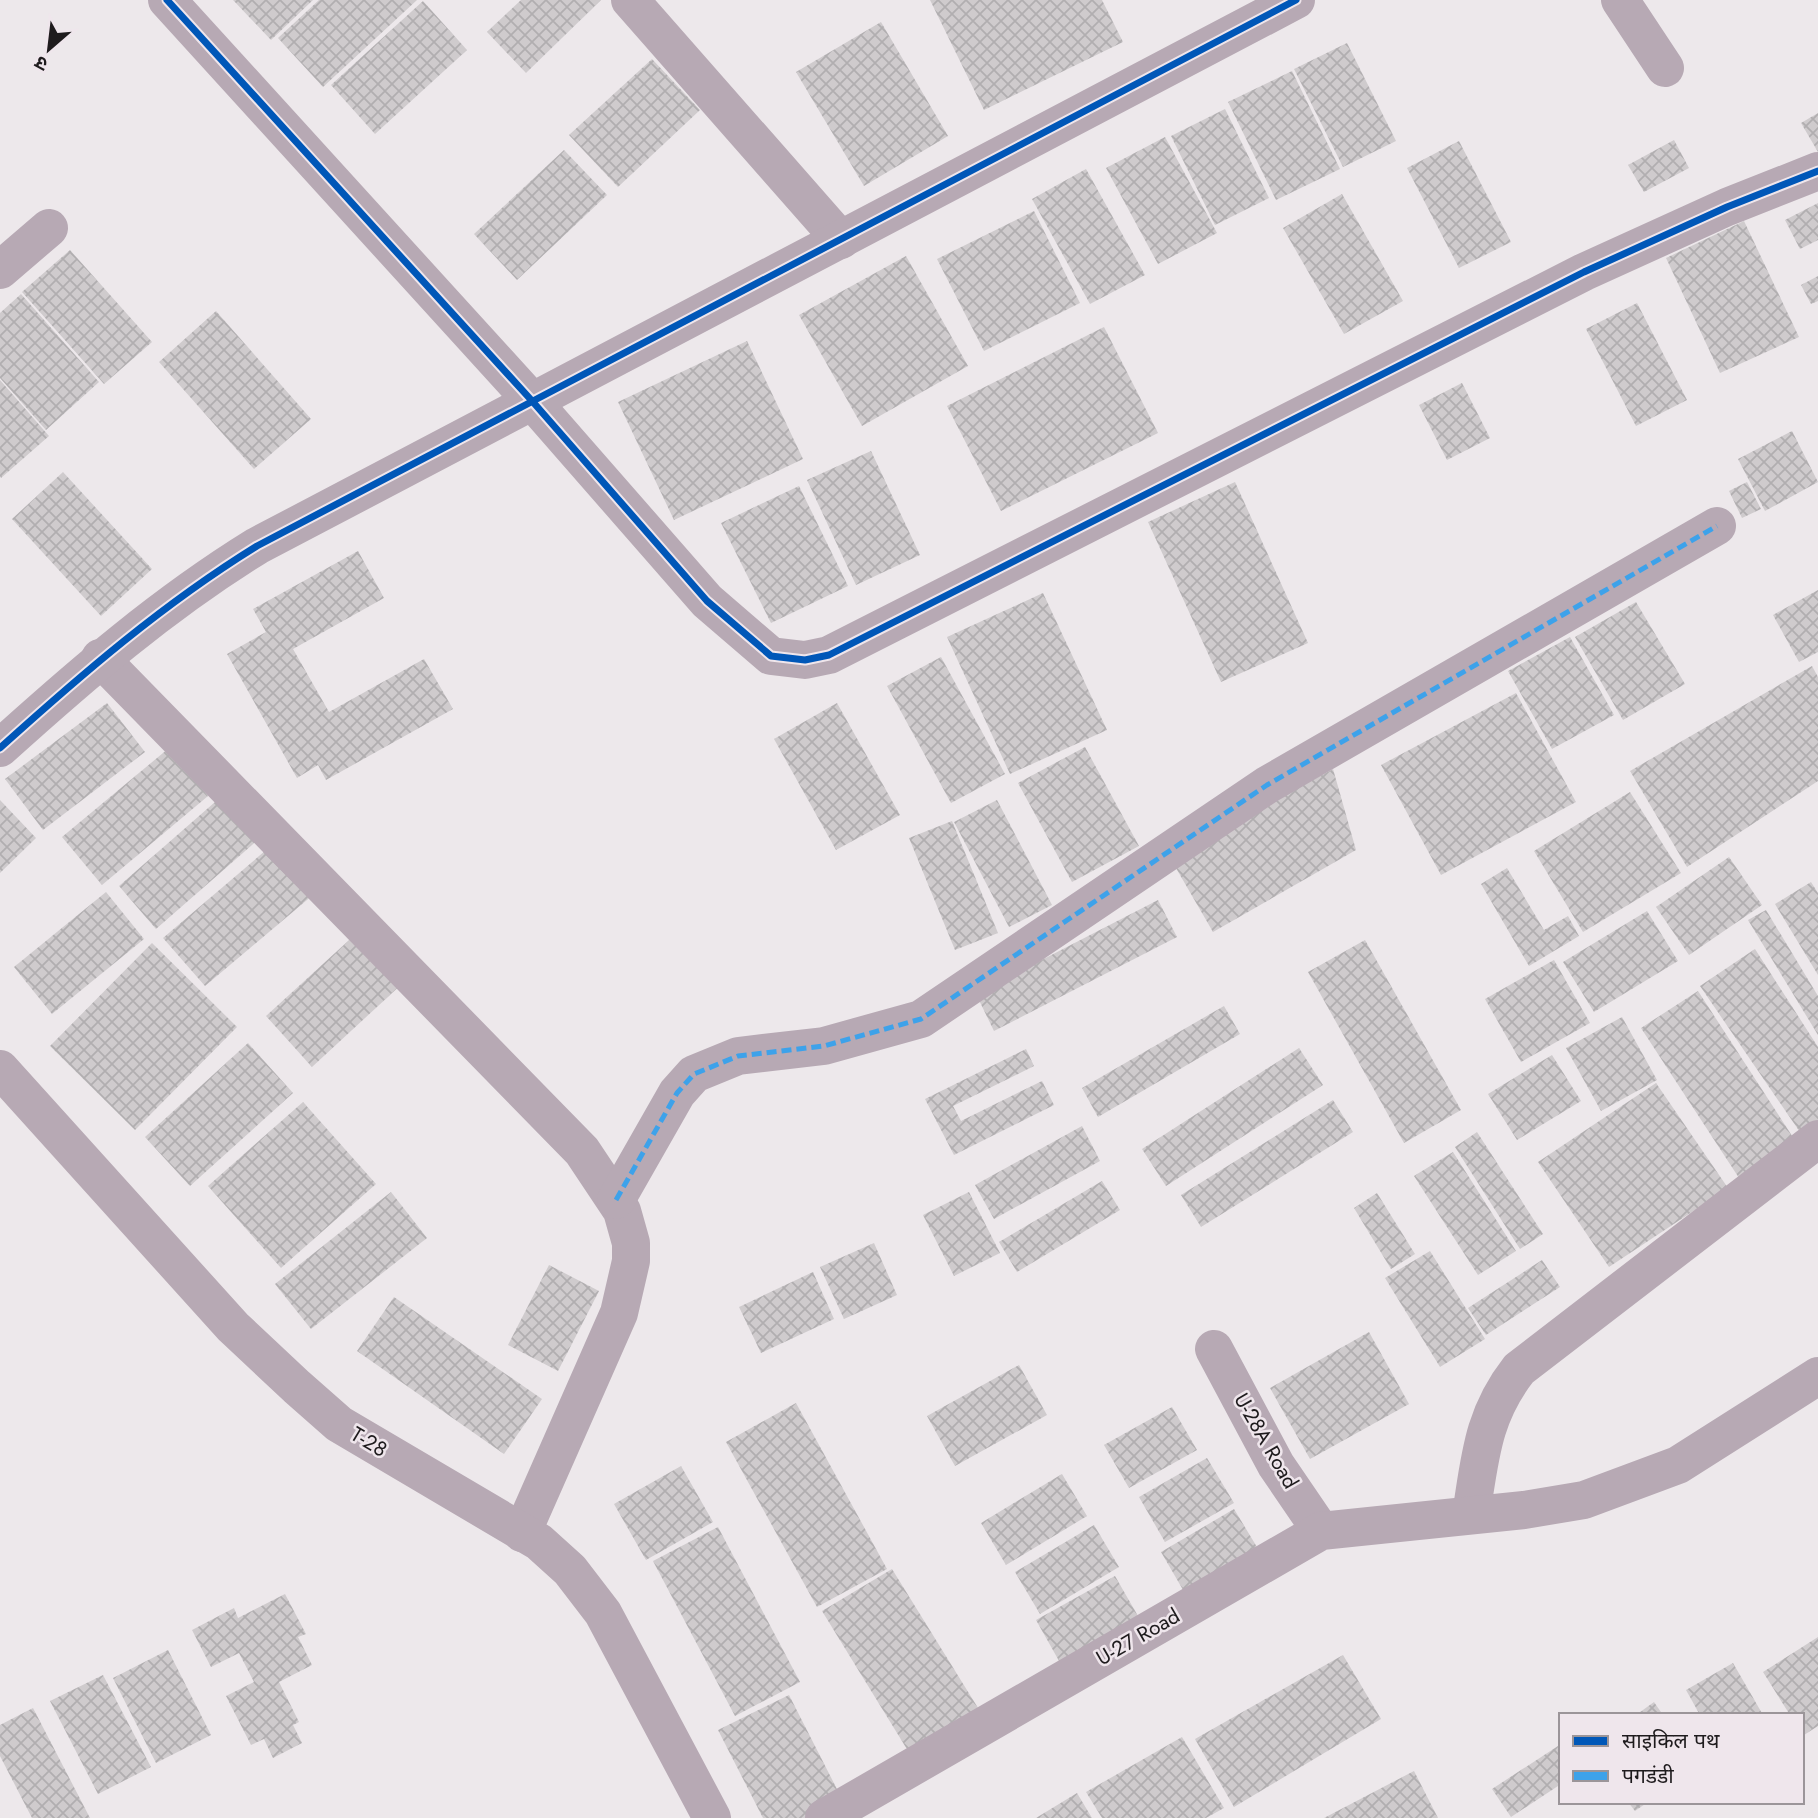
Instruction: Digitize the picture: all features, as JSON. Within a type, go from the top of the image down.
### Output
[{"type":"street","points":[[167,0],[533,402],[707,601],[771,656],[805,660],[829,655],[1584,272],[1727,207],[1818,171]]},
{"type":"street","points":[[630,0],[841,240]]},
{"type":"street","points":[[0,748],[100,658],[208,576],[257,546],[1296,0]]},
{"type":"street","points":[[1620,0],[1665,68]]},
{"type":"street","points":[[0,270],[49,228]]},
{"type":"street","points":[[615,1200],[677,1093],[694,1074],[738,1056],[824,1046],[921,1020],[1267,785],[1717,526]]},
{"type":"street","points":[[100,658],[582,1150],[615,1200],[631,1243],[632,1261],[619,1313],[522,1533]]},
{"type":"street","name":"T-28","points":[[0,1069],[233,1327],[296,1387],[339,1424],[539,1542],[570,1570],[603,1613],[712,1818]]},
{"type":"street","points":[[1471,1515],[1486,1425],[1500,1393],[1519,1370],[1818,1139]]},
{"type":"street","name":"U-28A Road","points":[[1214,1349],[1276,1465],[1321,1531]]},
{"type":"street","name":"U-27 Road","points":[[824,1818],[1321,1531],[1584,1500],[1678,1465],[1818,1376]]},
{"type":"building","points":[[233,0],[313,0],[271,40]]},
{"type":"building","points":[[319,0],[417,0],[323,87],[278,38]]},
{"type":"building","points":[[521,0],[601,0],[526,73],[487,32]]},
{"type":"building","points":[[930,0],[1102,0],[1123,42],[984,110]]},
{"type":"building","points":[[423,1],[467,50],[375,134],[331,85]]},
{"type":"building","points":[[881,22],[948,136],[864,186],[796,72]]},
{"type":"building","points":[[1347,43],[1396,141],[1343,167],[1294,69]]},
{"type":"building","points":[[652,59],[700,110],[618,187],[569,135]]},
{"type":"building","points":[[1292,71],[1340,169],[1276,200],[1228,102]]},
{"type":"building","points":[[1225,109],[1269,198],[1215,225],[1171,136]]},
{"type":"building","points":[[1818,113],[1818,152],[1801,123]]},
{"type":"building","points":[[1165,137],[1217,233],[1158,264],[1106,168]]},
{"type":"building","points":[[1674,140],[1689,168],[1644,192],[1628,165]]},
{"type":"building","points":[[1459,141],[1511,242],[1459,268],[1407,168]]},
{"type":"building","points":[[564,150],[607,195],[517,280],[474,234]]},
{"type":"building","points":[[1086,169],[1145,275],[1090,304],[1032,199]]},
{"type":"building","points":[[1342,194],[1403,301],[1344,334],[1283,228]]},
{"type":"building","points":[[1818,203],[1818,240],[1800,249],[1785,220]]},
{"type":"building","points":[[1034,211],[1080,303],[984,351],[937,259]]},
{"type":"building","points":[[1744,221],[1799,337],[1720,373],[1666,258]]},
{"type":"building","points":[[70,250],[152,342],[104,384],[22,292]]},
{"type":"building","points":[[906,256],[968,366],[862,426],[799,315]]},
{"type":"building","points":[[1818,276],[1818,301],[1811,304],[1801,285]]},
{"type":"building","points":[[21,294],[99,382],[46,430],[0,378],[0,313]]},
{"type":"building","points":[[1637,303],[1687,400],[1636,426],[1586,329]]},
{"type":"building","points":[[216,311],[311,419],[254,469],[159,362]]},
{"type":"building","points":[[1104,327],[1158,433],[1001,511],[947,406]]},
{"type":"building","points":[[747,341],[803,459],[674,520],[618,402]]},
{"type":"building","points":[[0,380],[49,436],[1,478],[0,476]]},
{"type":"building","points":[[1462,383],[1490,438],[1447,460],[1419,405]]},
{"type":"building","points":[[1792,431],[1818,482],[1765,511],[1738,459]]},
{"type":"building","points":[[871,451],[920,555],[856,585],[807,480]]},
{"type":"building","points":[[63,472],[152,569],[101,616],[12,519]]},
{"type":"building","points":[[1235,482],[1308,643],[1221,682],[1148,522]]},
{"type":"building","points":[[1747,482],[1761,509],[1742,518],[1729,491]]},
{"type":"building","points":[[799,486],[848,586],[771,623],[721,523]]},
{"type":"building","points":[[358,551],[384,598],[293,649],[329,712],[424,659],[453,709],[326,780],[318,765],[297,778],[227,654],[266,632],[253,609]]},
{"type":"building","points":[[1818,590],[1818,652],[1799,662],[1773,615]]},
{"type":"building","points":[[1043,593],[1107,730],[1010,774],[947,637]]},
{"type":"building","points":[[1636,602],[1685,684],[1623,720],[1575,637]]},
{"type":"building","points":[[1570,637],[1614,715],[1552,749],[1508,671]]},
{"type":"building","points":[[941,657],[1005,774],[951,803],[887,686]]},
{"type":"building","points":[[1812,666],[1818,677],[1818,781],[1687,867],[1630,771]]},
{"type":"building","points":[[1516,693],[1576,802],[1441,875],[1381,765]]},
{"type":"building","points":[[107,703],[145,752],[43,830],[5,779]]},
{"type":"building","points":[[837,703],[900,815],[836,850],[774,739]]},
{"type":"building","points":[[1085,747],[1139,846],[1072,882],[1018,783]]},
{"type":"building","points":[[169,748],[208,796],[102,885],[62,837]]},
{"type":"building","points":[[1333,769],[1356,850],[1213,932],[1169,856]]},
{"type":"building","points":[[1630,792],[1681,873],[1583,932],[1534,851]]},
{"type":"building","points":[[223,795],[260,838],[156,929],[119,886]]},
{"type":"building","points":[[0,800],[36,838],[0,873]]},
{"type":"building","points":[[997,800],[1052,905],[1009,927],[954,822]]},
{"type":"building","points":[[952,821],[998,933],[955,950],[909,838]]},
{"type":"building","points":[[272,845],[314,894],[205,986],[163,938]]},
{"type":"building","points":[[1729,857],[1762,905],[1689,955],[1656,907]]},
{"type":"building","points":[[1507,868],[1544,930],[1568,916],[1579,936],[1529,966],[1481,884]]},
{"type":"building","points":[[1811,882],[1818,893],[1818,975],[1775,904]]},
{"type":"building","points":[[106,892],[144,939],[52,1014],[14,967]]},
{"type":"building","points":[[1158,900],[1177,937],[994,1031],[976,994]]},
{"type":"building","points":[[1766,910],[1818,996],[1818,1035],[1748,920]]},
{"type":"building","points":[[1647,911],[1678,961],[1594,1012],[1563,962]]},
{"type":"building","points":[[358,932],[404,982],[312,1067],[266,1016]]},
{"type":"building","points":[[1365,940],[1461,1110],[1404,1143],[1308,972]]},
{"type":"building","points":[[152,943],[237,1027],[135,1130],[50,1046]]},
{"type":"building","points":[[1755,949],[1818,1047],[1818,1130],[1804,1138],[1700,986]]},
{"type":"building","points":[[1554,960],[1590,1023],[1521,1062],[1485,999]]},
{"type":"building","points":[[1698,991],[1798,1145],[1741,1181],[1641,1028]]},
{"type":"building","points":[[1224,1006],[1240,1034],[1098,1117],[1082,1088]]},
{"type":"building","points":[[1622,1017],[1657,1080],[1601,1111],[1566,1048]]},
{"type":"building","points":[[248,1043],[293,1093],[190,1186],[145,1137]]},
{"type":"building","points":[[1299,1048],[1323,1085],[1166,1186],[1142,1149]]},
{"type":"building","points":[[1026,1049],[1034,1066],[953,1106],[961,1121],[1042,1081],[1054,1105],[954,1155],[925,1099]]},
{"type":"building","points":[[1552,1055],[1581,1101],[1517,1140],[1488,1094]]},
{"type":"building","points":[[1656,1083],[1728,1188],[1609,1267],[1538,1162]]},
{"type":"building","points":[[1333,1100],[1353,1132],[1201,1227],[1181,1195]]},
{"type":"building","points":[[303,1102],[376,1184],[281,1268],[208,1186]]},
{"type":"building","points":[[1082,1126],[1100,1161],[994,1219],[975,1185]]},
{"type":"building","points":[[1477,1132],[1543,1234],[1520,1249],[1455,1147]]},
{"type":"building","points":[[1453,1152],[1516,1251],[1478,1275],[1414,1176]]},
{"type":"building","points":[[1102,1181],[1120,1210],[1017,1272],[999,1242]]},
{"type":"building","points":[[391,1192],[427,1238],[311,1329],[275,1284]]},
{"type":"building","points":[[969,1192],[1000,1253],[954,1276],[923,1215]]},
{"type":"building","points":[[1377,1193],[1415,1254],[1391,1269],[1354,1208]]},
{"type":"building","points":[[874,1243],[897,1295],[844,1319],[820,1267]]},
{"type":"building","points":[[1430,1251],[1485,1339],[1440,1367],[1385,1278]]},
{"type":"building","points":[[1542,1260],[1560,1287],[1486,1335],[1468,1308]]},
{"type":"building","points":[[549,1265],[599,1291],[558,1371],[508,1345]]},
{"type":"building","points":[[813,1272],[834,1319],[761,1353],[739,1307]]},
{"type":"building","points":[[394,1297],[542,1399],[504,1454],[357,1351]]},
{"type":"building","points":[[1369,1332],[1409,1404],[1310,1459],[1270,1388]]},
{"type":"building","points":[[1019,1365],[1047,1415],[955,1466],[927,1416]]},
{"type":"building","points":[[796,1403],[887,1569],[817,1607],[726,1442]]},
{"type":"building","points":[[1172,1407],[1197,1450],[1129,1488],[1104,1445]]},
{"type":"building","points":[[1207,1458],[1234,1503],[1165,1542],[1139,1497]]},
{"type":"building","points":[[681,1466],[713,1522],[646,1560],[614,1504]]},
{"type":"building","points":[[1062,1474],[1087,1516],[1006,1565],[981,1523]]},
{"type":"building","points":[[1234,1509],[1260,1552],[1186,1595],[1161,1552]]},
{"type":"building","points":[[1094,1525],[1119,1567],[1040,1614],[1015,1572]]},
{"type":"building","points":[[718,1527],[800,1682],[735,1716],[653,1561]]},
{"type":"building","points":[[892,1569],[983,1716],[913,1759],[822,1611]]},
{"type":"building","points":[[1115,1576],[1142,1623],[1063,1668],[1036,1620]]},
{"type":"building","points":[[285,1594],[306,1634],[298,1637],[312,1665],[279,1682],[299,1722],[293,1725],[302,1743],[273,1758],[264,1739],[251,1745],[226,1696],[254,1682],[239,1653],[211,1667],[192,1630],[234,1608],[238,1618]]},
{"type":"building","points":[[1818,1637],[1818,1726],[1804,1735],[1804,1713],[1789,1713],[1763,1672]]},
{"type":"building","points":[[168,1650],[211,1735],[156,1763],[113,1678]]},
{"type":"building","points":[[1343,1655],[1381,1719],[1234,1807],[1195,1739]]},
{"type":"building","points":[[1733,1663],[1762,1713],[1699,1713],[1686,1690]]},
{"type":"building","points":[[103,1675],[151,1767],[98,1794],[50,1701]]},
{"type":"building","points":[[789,1695],[842,1799],[805,1818],[763,1818],[718,1730]]},
{"type":"building","points":[[1654,1702],[1662,1713],[1639,1713]]},
{"type":"building","points":[[33,1708],[90,1818],[32,1818],[0,1756],[0,1725]]},
{"type":"building","points":[[1182,1737],[1224,1808],[1206,1818],[1102,1818],[1086,1792]]},
{"type":"building","points":[[1559,1745],[1559,1785],[1511,1817],[1492,1789]]},
{"type":"building","points":[[1414,1771],[1438,1818],[1324,1818]]},
{"type":"building","points":[[1077,1793],[1092,1818],[1036,1818]]},
{"type":"building","points":[[1630,1804],[1645,1804],[1635,1811]]},
{"type":"marked path","points":[[616,1200],[677,1093],[694,1074],[738,1056],[824,1046],[921,1019],[1267,785],[1717,526]]},
{"type":"cycle path","points":[[167,0],[533,402],[707,601],[771,656],[805,660],[829,655],[1584,272],[1727,207],[1818,171]]},
{"type":"cycle path","points":[[0,748],[124,641],[222,568],[257,546],[1296,0]]}]
